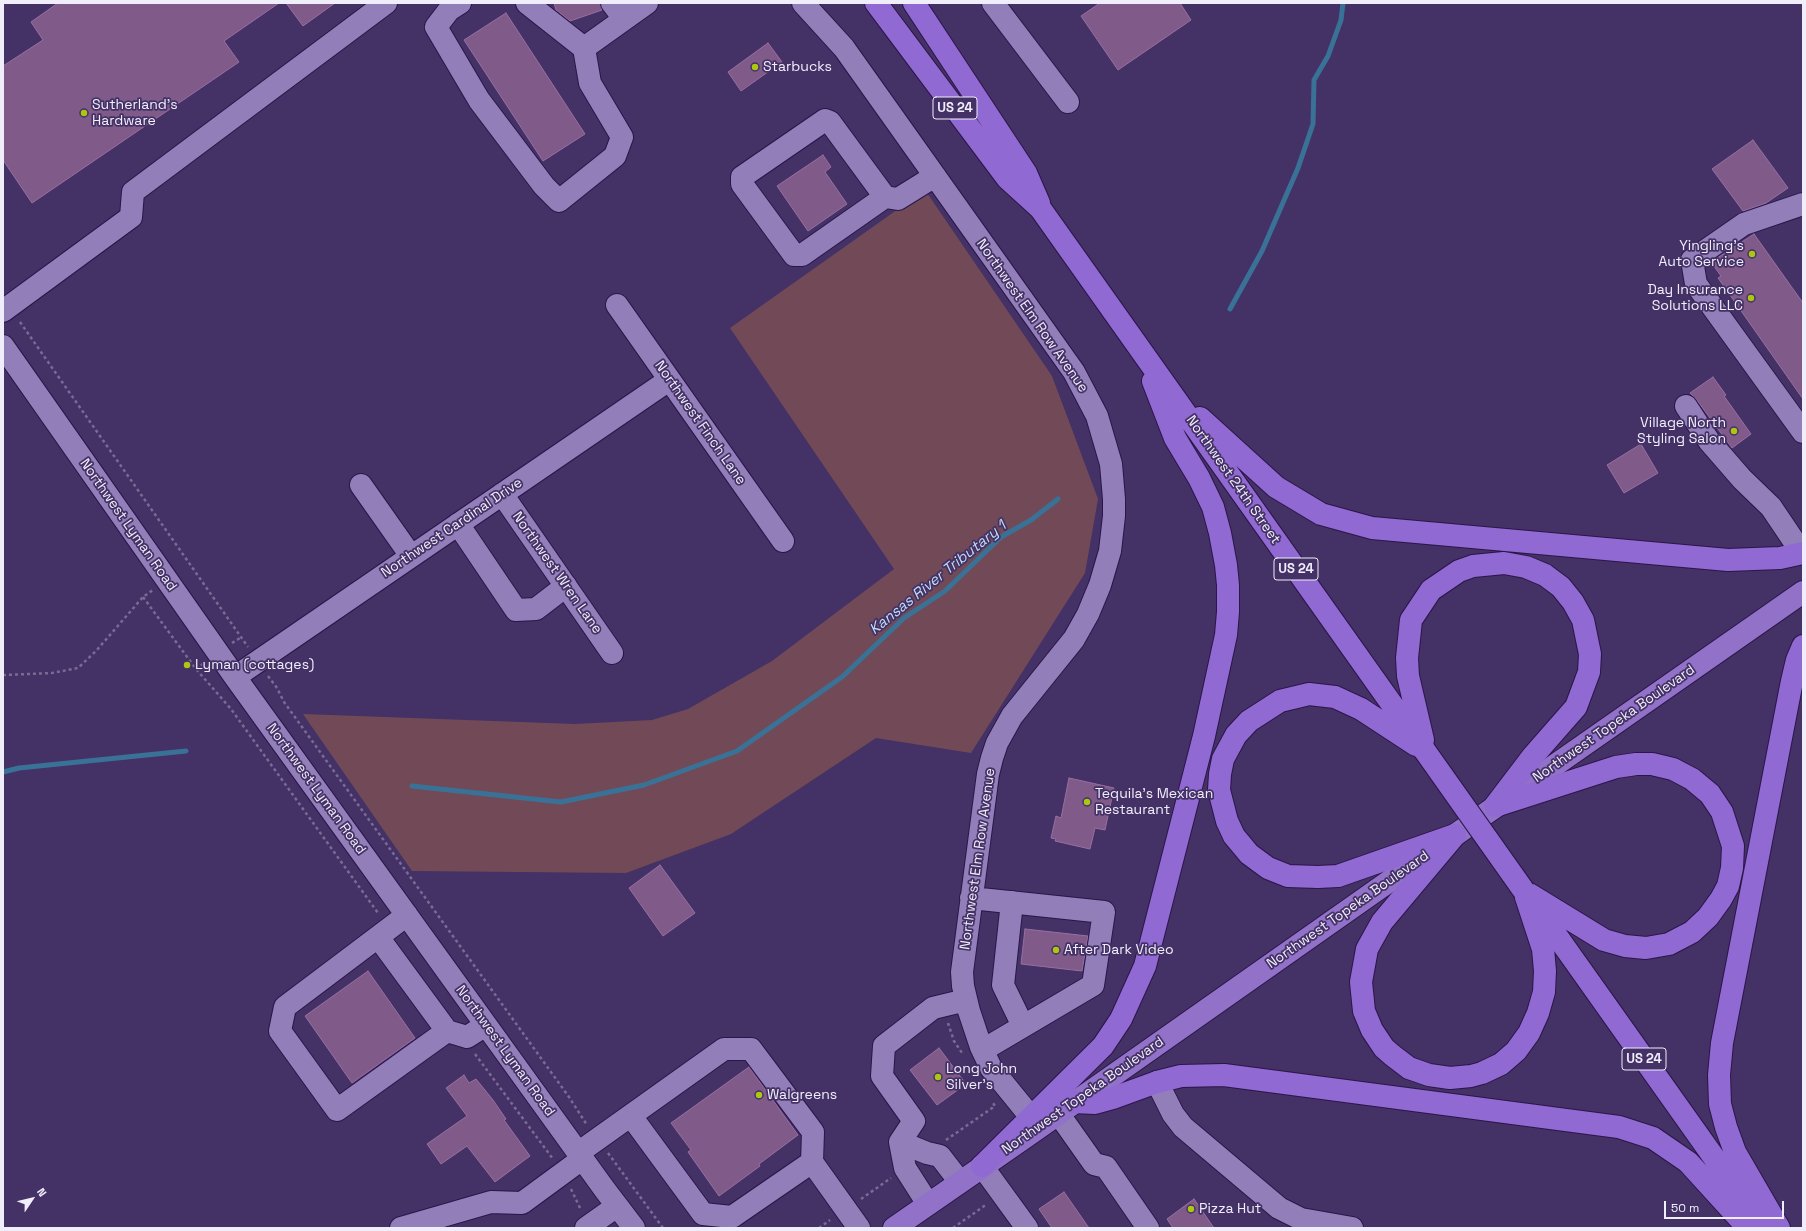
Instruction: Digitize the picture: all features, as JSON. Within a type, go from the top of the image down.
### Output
[{"type":"highway","name":"Northwest 24th Street","points":[[876,3],[1007,178],[1040,208],[1425,751]]},
{"type":"highway","name":"Northwest 24th Street","points":[[914,3],[1026,173],[1040,208]]},
{"type":"highway","points":[[982,1166],[1035,1123],[1103,1046],[1121,1019],[1138,984],[1145,966],[1204,736],[1226,635],[1228,586],[1220,534],[1212,507],[1199,478],[1175,438],[1142,352]]},
{"type":"highway","points":[[1167,388],[1276,488],[1321,514],[1347,522],[1372,528],[1728,560],[1780,558],[1803,553]]},
{"type":"highway","points":[[1425,751],[1408,676],[1407,658],[1411,620],[1431,590],[1445,579],[1472,566],[1504,563],[1526,567],[1545,575],[1562,587],[1584,620],[1590,654],[1589,672],[1576,707],[1533,756],[1495,806]]},
{"type":"highway","points":[[1764,1228],[1726,1126],[1720,1104],[1719,1075],[1722,1043],[1792,681],[1797,660],[1803,646]]},
{"type":"highway","points":[[1425,751],[1361,709],[1335,697],[1309,694],[1280,701],[1249,721],[1236,735],[1229,746],[1223,759],[1220,774],[1222,807],[1234,836],[1249,854],[1268,868],[1288,876],[1338,876],[1455,835]]},
{"type":"highway","name":"US 24","points":[[1425,751],[1764,1228]]},
{"type":"highway","points":[[1495,806],[1616,767],[1636,764],[1652,764],[1673,769],[1692,779],[1710,794],[1722,812],[1733,846],[1732,868],[1728,886],[1721,899],[1708,918],[1692,932],[1669,944],[1646,948],[1626,946],[1604,940],[1524,891]]},
{"type":"highway","points":[[1455,835],[1382,922],[1367,949],[1361,982],[1364,1011],[1372,1030],[1384,1048],[1409,1068],[1429,1076],[1450,1078],[1471,1076],[1482,1073],[1501,1064],[1516,1051],[1529,1033],[1538,1013],[1544,992],[1545,971],[1543,950],[1524,891]]},
{"type":"highway","points":[[1066,1108],[1113,1098],[1157,1082],[1181,1076],[1238,1076],[1619,1127],[1653,1138],[1688,1162],[1764,1228]]},
{"type":"main road","name":"Northwest Topeka Boulevard","points":[[1035,1123],[1066,1108],[1495,806],[1803,592]]},
{"type":"main road","points":[[894,1228],[982,1166]]},
{"type":"street","points":[[6,309],[131,217],[133,192],[386,3]]},
{"type":"street","points":[[460,3],[449,10],[436,27],[479,100],[544,186],[560,201],[615,156],[622,137],[590,83],[584,48],[527,3]]},
{"type":"street","points":[[584,48],[618,11],[647,3]]},
{"type":"street","name":"Northwest Elm Row Avenue","points":[[803,3],[844,48],[1074,372],[1097,416],[1107,447],[1114,499],[1110,551],[1100,585],[1088,614],[1066,650],[1012,716],[997,743],[988,774],[962,972],[966,1000],[983,1050],[991,1068],[1035,1123]]},
{"type":"street","points":[[993,3],[1068,102]]},
{"type":"street","points":[[884,196],[802,255],[794,254],[742,184],[742,177],[825,120],[830,122],[884,196],[898,199],[934,176]]},
{"type":"street","points":[[1803,204],[1744,224],[1692,260],[1696,284],[1803,432]]},
{"type":"street","name":"Northwest Finch Lane","points":[[617,305],[783,541]]},
{"type":"street","name":"Northwest Lyman Road","points":[[3,346],[235,677],[616,1206],[634,1228]]},
{"type":"street","name":"Northwest Cardinal Drive","points":[[235,677],[669,380]]},
{"type":"street","points":[[1686,406],[1709,441],[1742,479],[1771,507],[1803,553]]},
{"type":"street","points":[[361,485],[411,556]]},
{"type":"street","name":"Northwest Wren Lane","points":[[502,494],[612,653]]},
{"type":"street","points":[[458,524],[516,610],[536,609],[566,586]]},
{"type":"street","points":[[972,898],[1104,912],[1093,985],[983,1050]]},
{"type":"street","points":[[1012,902],[1004,985],[1023,1026]]},
{"type":"street","points":[[407,915],[285,1007],[280,1031],[337,1110],[457,1034],[486,1025]]},
{"type":"street","points":[[384,933],[457,1034]]},
{"type":"street","points":[[928,1204],[905,1168],[900,1142],[914,1121],[882,1076],[884,1046],[933,1008],[966,1000]]},
{"type":"street","points":[[401,1228],[491,1202],[522,1203],[562,1174],[598,1139],[724,1049],[751,1049],[813,1132],[812,1162],[859,1228]]},
{"type":"street","points":[[1157,1082],[1173,1114],[1183,1126],[1282,1218],[1301,1219],[1352,1228]]},
{"type":"street","points":[[1066,1108],[1094,1164],[1106,1167],[1148,1228]]},
{"type":"street","points":[[631,1116],[703,1214],[732,1217],[812,1162]]},
{"type":"street","points":[[900,1142],[927,1153],[940,1156],[960,1182]]},
{"type":"street","points":[[982,1166],[1027,1228]]},
{"type":"street","points":[[586,1228],[616,1206]]},
{"type":"path","points":[[6,309],[235,631],[258,661],[277,688],[284,702],[663,1228]]},
{"type":"path","points":[[3,675],[52,673],[78,668],[96,651],[143,597],[166,580]]},
{"type":"path","points":[[143,597],[196,669],[231,709],[384,933]]},
{"type":"path","points":[[457,1034],[477,1057],[562,1174]]},
{"type":"path","points":[[953,1228],[992,1201]]},
{"type":"shaded area","points":[[925,190],[1052,376],[1098,499],[1085,573],[971,753],[876,738],[731,834],[626,873],[412,871],[303,714],[575,724],[652,720],[688,709],[772,661],[894,569],[730,328]]},
{"type":"building","name":"Sutherland’s Hardware","points":[[58,3],[279,3],[224,41],[239,62],[32,203],[3,160],[3,66],[43,40],[31,22]]},
{"type":"building","points":[[286,3],[335,3],[303,26]]},
{"type":"building","points":[[554,3],[600,3],[602,10],[570,21],[556,10]]},
{"type":"building","points":[[1100,3],[1180,3],[1191,20],[1118,70],[1081,16]]},
{"type":"building","points":[[506,13],[585,134],[543,161],[464,40]]},
{"type":"building","name":"Starbucks","points":[[768,43],[782,62],[741,91],[728,72]]},
{"type":"building","points":[[1753,140],[1788,188],[1766,203],[1743,211],[1712,169]]},
{"type":"building","points":[[823,155],[831,167],[825,172],[847,204],[808,231],[777,186]]},
{"type":"building","points":[[1754,234],[1803,303],[1803,399],[1718,278],[1721,276],[1711,262]]},
{"type":"building","points":[[1713,377],[1726,395],[1724,396],[1751,434],[1732,448],[1690,393]]},
{"type":"building","points":[[1641,444],[1658,473],[1624,493],[1607,465]]},
{"type":"building","name":"Tequila’s Mexican Restaurant","points":[[1069,778],[1114,788],[1105,830],[1095,828],[1090,849],[1055,841],[1056,839],[1051,838],[1056,816],[1061,818]]},
{"type":"building","points":[[660,865],[695,913],[663,936],[629,888]]},
{"type":"building","name":"After Dark Video","points":[[1025,929],[1088,936],[1082,971],[1021,964]]},
{"type":"building","points":[[368,971],[415,1038],[352,1083],[305,1016]]},
{"type":"building","name":"Long John Silver's","points":[[939,1048],[966,1084],[937,1105],[910,1070]]},
{"type":"building","name":"Walgreens","points":[[749,1067],[798,1135],[759,1164],[760,1166],[719,1196],[688,1152],[691,1150],[671,1123]]},
{"type":"building","points":[[464,1075],[469,1083],[476,1079],[493,1100],[506,1119],[504,1120],[530,1156],[495,1182],[467,1146],[441,1164],[427,1144],[467,1116],[446,1088]]},
{"type":"building","points":[[1064,1192],[1089,1228],[1052,1228],[1039,1209]]},
{"type":"building","name":"Pizza Hut","points":[[1194,1199],[1214,1228],[1173,1228],[1167,1219]]},
{"type":"waterway","name":"Kansas River Tributary 1","points":[[1230,309],[1262,251],[1298,168],[1313,124],[1314,80],[1328,56],[1341,20],[1343,3]]},
{"type":"waterway","name":"Kansas River Tributary 1","points":[[412,786],[561,802],[644,785],[737,751],[842,677],[904,618],[945,591],[1001,537],[1031,520],[1058,499]]},
{"type":"waterway","name":"Kansas River Tributary 1","points":[[3,772],[19,768],[186,751]]},
{"type":"place","name":"Starbucks","points":[[755,67]]},
{"type":"place","name":"Sutherland’s Hardware","points":[[84,113]]},
{"type":"place","name":"Yingling's Auto Service","points":[[1752,254]]},
{"type":"place","name":"Day Insurance Solutions LLC","points":[[1751,298]]},
{"type":"place","name":"Village North Styling Salon","points":[[1734,431]]},
{"type":"place","name":"Lyman (cottages)","points":[[187,665]]},
{"type":"place","name":"Tequila’s Mexican Restaurant","points":[[1087,802]]},
{"type":"place","name":"After Dark Video","points":[[1056,950]]},
{"type":"place","name":"Long John Silver's","points":[[938,1077]]},
{"type":"place","name":"Walgreens","points":[[759,1095]]},
{"type":"place","name":"Pizza Hut","points":[[1191,1209]]}]
